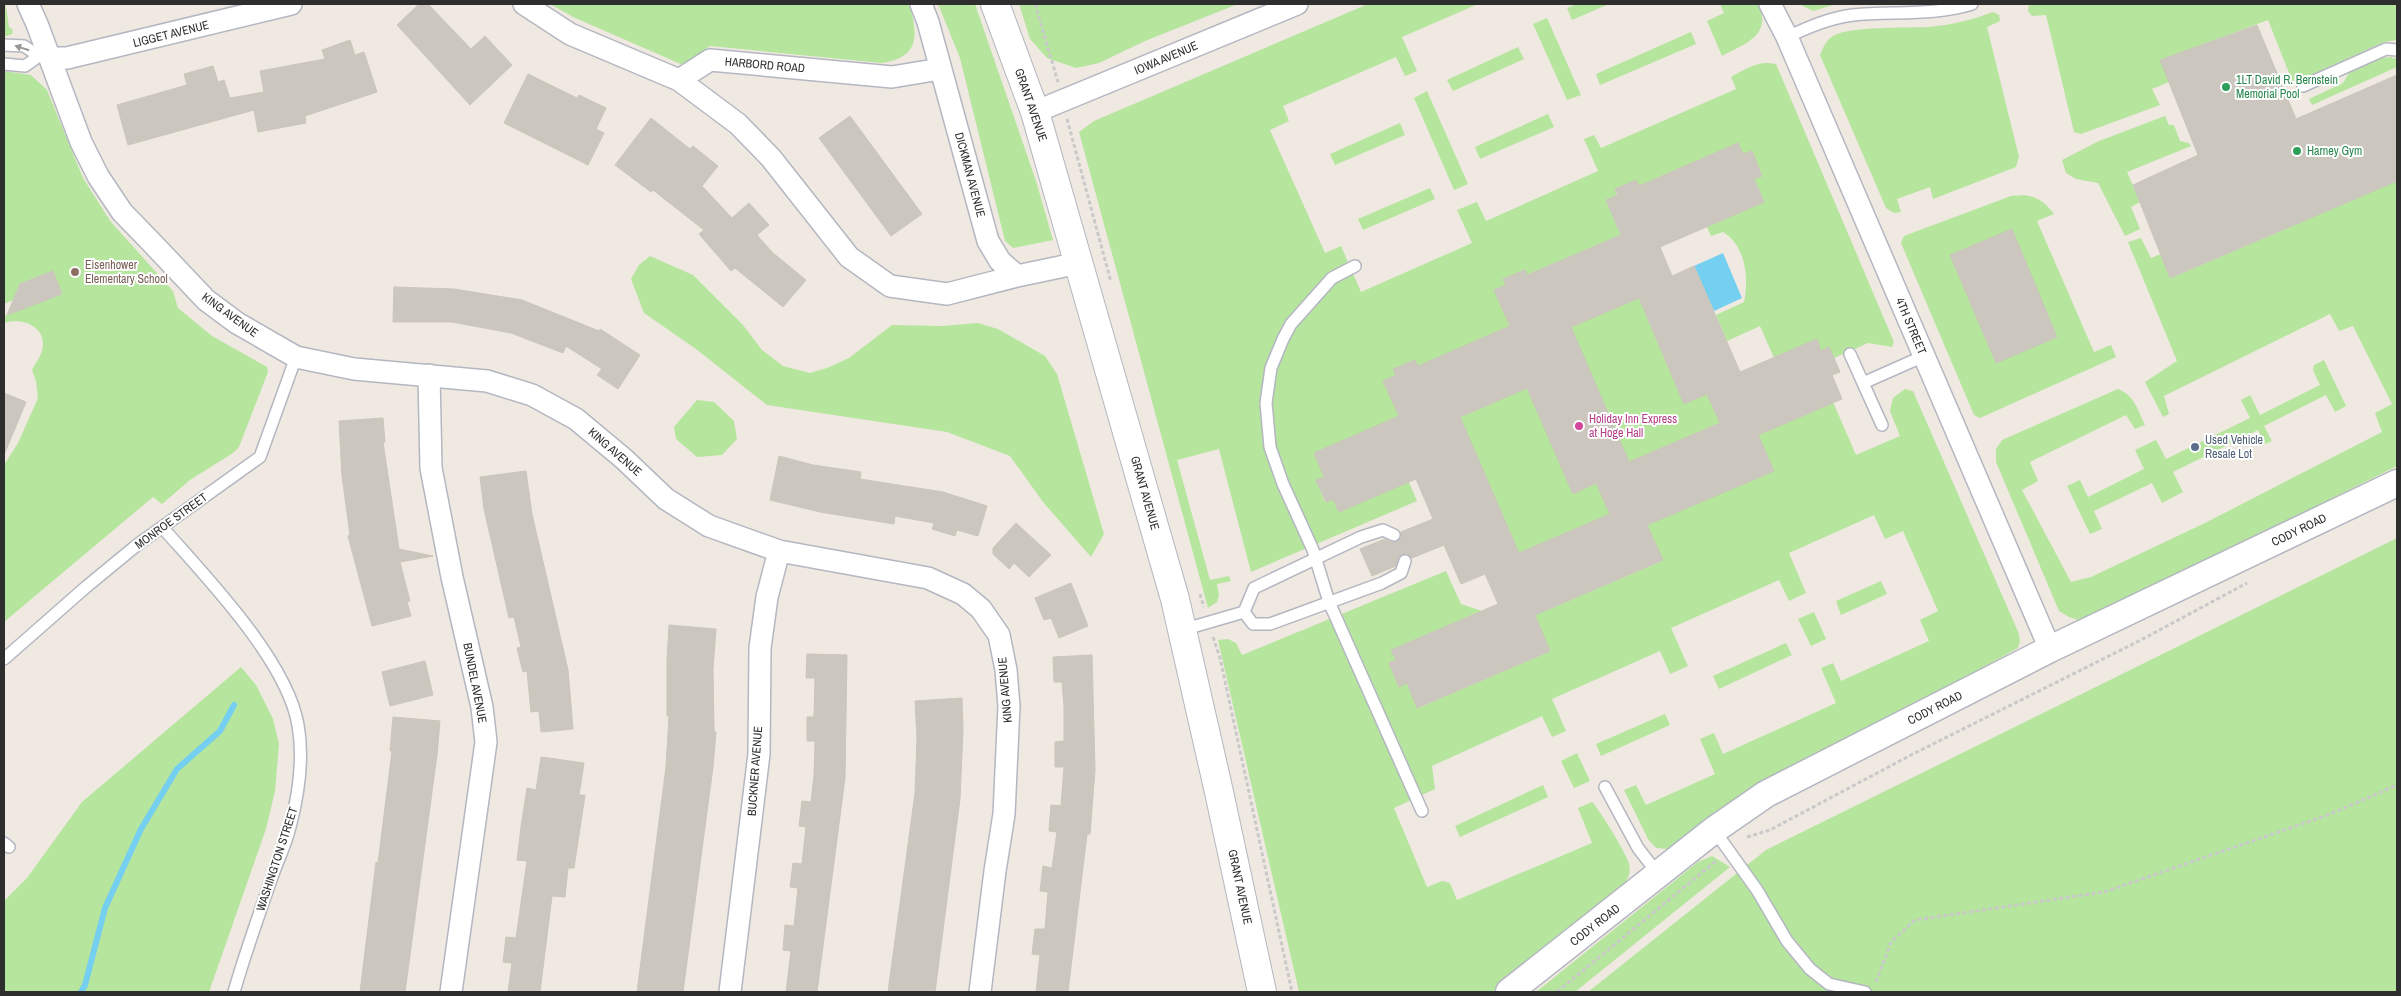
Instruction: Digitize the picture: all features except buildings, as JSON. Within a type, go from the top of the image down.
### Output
[{"type":"main road","name":"GRANT AVENUE","points":[[995,4],[1035,112],[1182,630],[1262,992]]},
{"type":"street","name":"KING AVENUE","points":[[28,4],[44,57],[80,142],[98,176],[122,212],[206,300],[262,338],[296,356],[354,369],[487,381],[532,396],[576,419],[624,459],[666,499],[709,526],[779,551],[928,578],[963,594],[981,609],[999,635],[1006,670],[1008,761],[1004,814],[980,992]]},
{"type":"street","name":"LIGGET AVENUE","points":[[44,57],[76,56],[291,4]]},
{"type":"street","points":[[524,4],[570,34],[679,80],[738,124],[771,158],[849,258],[890,286],[947,294],[1079,262]]},
{"type":"street","name":"DICKMAN AVENUE","points":[[921,4],[988,241],[1000,261],[1017,276]]},
{"type":"street","name":"IOWA AVENUE","points":[[1035,112],[1297,4]]},
{"type":"street","name":"4TH STREET","points":[[1770,4],[1787,37],[2050,649]]},
{"type":"street","name":"HARBORD ROAD","points":[[679,80],[710,60],[892,77],[940,69]]},
{"type":"street","name":"BUNDEL AVENUE","points":[[429,375],[431,468],[452,577],[482,707],[486,742],[452,992]]},
{"type":"street","name":"CODY ROAD","points":[[1509,992],[1714,830],[1766,794],[2050,649],[2397,483]]},
{"type":"street","name":"BUCKNER AVENUE","points":[[730,992],[759,754],[760,648],[767,597],[779,551]]},
{"type":"lane","points":[[1787,37],[1820,22],[1852,15],[1922,13],[1972,4]]},
{"type":"lane","points":[[4,45],[24,46],[44,57]]},
{"type":"lane","points":[[2303,86],[2386,49],[2397,50]]},
{"type":"lane","points":[[4,64],[25,66],[44,57]]},
{"type":"lane","points":[[1355,266],[1332,278],[1291,324],[1271,368],[1266,403],[1270,447],[1283,484],[1316,560],[1329,602],[1422,811]]},
{"type":"lane","points":[[1850,354],[1882,425]]},
{"type":"lane","name":"MONROE STREET","points":[[4,659],[86,587],[162,526],[260,457],[296,356]]},
{"type":"lane","points":[[1863,383],[1924,356]]},
{"type":"lane","name":"WASHINGTON STREET","points":[[162,526],[256,639],[281,678],[292,702],[298,725],[301,754],[299,786],[290,828],[234,992]]},
{"type":"lane","points":[[1244,612],[1254,588],[1361,537],[1384,530],[1394,535]]},
{"type":"lane","points":[[1244,612],[1252,624],[1270,624],[1382,583],[1401,573],[1405,561]]},
{"type":"lane","points":[[1182,630],[1244,612]]},
{"type":"lane","points":[[1605,786],[1638,848],[1658,875]]},
{"type":"lane","points":[[1714,830],[1730,850],[1787,941],[1810,969],[1829,984],[1865,992]]},
{"type":"path","points":[[1557,992],[1749,836],[1770,830],[1911,755],[2139,641],[2250,582]]},
{"type":"path","points":[[1875,984],[1891,942],[1915,920],[2104,892],[2328,815],[2397,785]]},
{"type":"green space","points":[[4,4],[6,6],[9,27],[13,30],[12,34],[4,37]]},
{"type":"green space","points":[[550,4],[910,4],[914,35],[910,50],[895,60],[882,63],[710,46],[683,65],[573,17]]},
{"type":"green space","points":[[938,4],[975,4],[1036,181],[1053,240],[1013,248],[1005,241],[960,58]]},
{"type":"green space","points":[[1019,4],[1238,4],[1145,41],[1099,63],[1076,68],[1047,58],[1030,39]]},
{"type":"green space","points":[[1368,4],[1478,4],[1402,37],[1417,71],[1405,76],[1396,57],[1283,106],[1289,121],[1270,130],[1325,253],[1341,246],[1361,292],[1472,243],[1457,210],[1477,202],[1486,221],[1598,171],[1584,139],[1594,135],[1601,148],[1736,89],[1731,77],[1752,66],[1770,63],[1776,64],[1894,342],[1892,347],[1868,343],[1834,358],[1829,348],[1821,351],[1817,340],[1774,358],[1760,326],[1727,341],[1716,315],[1744,302],[1746,273],[1737,245],[1723,232],[1711,236],[1707,227],[1764,202],[1754,179],[1762,175],[1752,151],[1743,154],[1738,143],[1639,186],[1636,180],[1615,189],[1617,195],[1606,200],[1621,235],[1527,275],[1524,270],[1504,279],[1506,285],[1494,290],[1510,326],[1418,366],[1415,360],[1394,369],[1396,375],[1384,381],[1399,416],[1314,453],[1324,477],[1316,480],[1325,502],[1333,499],[1339,512],[1409,482],[1417,501],[1251,572],[1219,449],[1177,460],[1210,580],[1229,576],[1231,581],[1217,584],[1219,595],[1217,602],[1208,608],[1079,132],[1094,121]]},
{"type":"green space","points":[[1577,4],[1609,4],[1572,20],[1567,8]]},
{"type":"green space","points":[[1720,4],[1758,4],[1762,15],[1762,24],[1754,37],[1722,56],[1707,21],[1724,13]]},
{"type":"green space","points":[[1799,4],[1836,4],[1813,11]]},
{"type":"green space","points":[[2029,4],[2397,4],[2397,40],[2384,42],[2293,83],[2268,20],[2161,60],[2169,82],[2152,89],[2160,105],[2081,134],[2074,132],[2046,15],[2032,16],[2028,11]]},
{"type":"green space","points":[[1993,12],[1999,15],[2000,21],[1987,27],[2019,157],[2016,167],[1933,199],[1930,187],[1897,199],[1901,212],[1894,213],[1886,208],[1820,55],[1828,40],[1841,33],[1879,28],[1937,26],[1961,22]]},
{"type":"green space","points":[[1547,18],[1581,95],[1567,100],[1533,24]]},
{"type":"green space","points":[[1691,32],[1696,44],[1600,85],[1596,74]]},
{"type":"green space","points":[[1518,47],[1524,59],[1453,91],[1447,80]]},
{"type":"green space","points":[[2391,57],[2397,59],[2397,67],[2312,105],[2309,99],[2343,83],[2349,73],[2379,58]]},
{"type":"green space","name":"Eisenhower Elementary School","points":[[4,71],[31,75],[47,90],[83,178],[111,222],[173,291],[178,308],[212,336],[267,367],[268,372],[239,447],[233,453],[190,480],[162,504],[153,497],[4,622],[4,465],[18,443],[38,398],[36,381],[32,370],[41,355],[43,344],[42,337],[35,327],[16,321],[4,323],[4,316],[62,294],[53,271],[20,284],[13,300],[4,304]]},
{"type":"green space","points":[[1427,91],[1468,184],[1454,190],[1414,98]]},
{"type":"green space","points":[[1548,114],[1554,127],[1480,159],[1475,147]]},
{"type":"green space","points":[[2165,116],[2169,125],[2174,125],[2180,141],[2189,143],[2191,146],[2127,172],[2140,202],[2131,207],[2140,229],[2125,236],[2098,183],[2076,179],[2066,173],[2062,160],[2099,141]]},
{"type":"green space","points":[[1400,123],[1405,135],[1335,165],[1330,154]]},
{"type":"green space","points":[[2397,181],[2397,466],[2083,622],[2059,611],[1996,462],[1996,449],[2002,440],[2118,389],[2132,399],[2138,409],[2145,425],[2135,429],[2126,415],[2030,462],[2038,481],[2022,490],[2071,582],[2091,577],[2207,522],[2382,432],[2375,413],[2392,404],[2353,326],[2339,331],[2330,314],[2164,396],[2169,414],[2163,417],[2145,382],[2177,361],[2128,242],[2141,238],[2151,258],[2161,254],[2171,278]]},
{"type":"green space","points":[[1430,188],[1435,199],[1363,230],[1358,219]]},
{"type":"green space","points":[[2024,195],[2041,201],[2054,214],[2037,221],[2094,352],[2111,345],[2116,357],[1980,418],[1974,415],[1901,243],[1904,236],[2011,196]]},
{"type":"green space","points":[[650,256],[693,275],[743,325],[762,350],[783,366],[810,373],[849,358],[892,325],[942,326],[978,323],[998,329],[1045,356],[1057,374],[1104,534],[1091,557],[1043,502],[1010,456],[947,432],[767,405],[696,349],[644,313],[631,279],[639,265]]},
{"type":"green space","points":[[1639,298],[1684,404],[1707,394],[1720,423],[1629,462],[1583,356],[1548,337]]},
{"type":"green space","points":[[2324,360],[2346,406],[2335,412],[2326,395],[2264,426],[2272,441],[2265,444],[2258,430],[2173,472],[2183,492],[2162,503],[2152,483],[2094,511],[2102,529],[2090,534],[2067,486],[2080,480],[2088,497],[2144,469],[2135,450],[2156,440],[2166,459],[2250,418],[2241,400],[2250,395],[2260,415],[2320,385],[2313,370],[2314,365]]},
{"type":"green space","points":[[1527,388],[1573,493],[1597,483],[1610,514],[1519,553],[1437,427]]},
{"type":"green space","points":[[1905,389],[1913,391],[2019,634],[2018,648],[1803,767],[1669,849],[1656,848],[1648,839],[1624,790],[1636,785],[1646,805],[1715,774],[1700,739],[1714,733],[1723,754],[1836,703],[1821,668],[1833,663],[1841,681],[1929,641],[1920,620],[1938,611],[1903,531],[1885,539],[1874,515],[1789,553],[1806,593],[1789,601],[1779,580],[1671,628],[1688,666],[1670,674],[1660,651],[1552,699],[1566,731],[1552,737],[1542,716],[1432,766],[1435,789],[1394,808],[1427,887],[1442,881],[1450,883],[1457,900],[1592,843],[1578,808],[1592,802],[1624,852],[1629,864],[1629,876],[1618,892],[1492,992],[1299,992],[1218,640],[1228,639],[1236,643],[1242,655],[1446,571],[1461,604],[1482,611],[1392,650],[1396,660],[1389,663],[1399,686],[1407,683],[1418,708],[1550,651],[1535,615],[1662,561],[1647,525],[1773,471],[1758,435],[1833,402],[1856,455],[1900,436],[1890,411],[1893,398]]},
{"type":"green space","points":[[697,400],[714,402],[734,421],[737,439],[722,455],[697,457],[676,439],[674,427]]},
{"type":"green space","points":[[2397,538],[2397,992],[1588,992],[1766,850]]},
{"type":"green space","points":[[1881,581],[1887,594],[1841,615],[1836,601]]},
{"type":"green space","points":[[1814,612],[1826,639],[1811,646],[1798,619]]},
{"type":"green space","points":[[1786,643],[1792,655],[1719,689],[1713,676]]},
{"type":"green space","points":[[241,667],[256,685],[273,719],[279,744],[275,791],[266,829],[209,992],[4,992],[4,901],[27,878],[82,802]]},
{"type":"green space","points":[[1665,714],[1670,725],[1601,756],[1596,744]]},
{"type":"green space","points":[[1577,753],[1590,781],[1574,788],[1561,761]]},
{"type":"green space","points":[[1543,785],[1548,797],[1460,837],[1455,826]]},
{"type":"green space","points":[[1712,856],[1730,867],[1575,992],[1536,992],[1698,862]]},
{"type":"water","points":[[1723,253],[1742,298],[1714,311],[1694,266]]},
{"type":"waterway","points":[[81,992],[85,985],[105,908],[141,829],[177,769],[220,731],[234,705]]},
{"type":"place","name":"1LT David R. Bernstein Memorial Pool","points":[[2226,87]]},
{"type":"place","name":"Harney Gym","points":[[2297,151]]},
{"type":"place","name":"Eisenhower Elementary School","points":[[75,272]]},
{"type":"place","name":"Holiday Inn Express at Hoge Hall","points":[[1579,426]]},
{"type":"place","name":"Used Vehicle Resale Lot","points":[[2195,447]]}]
